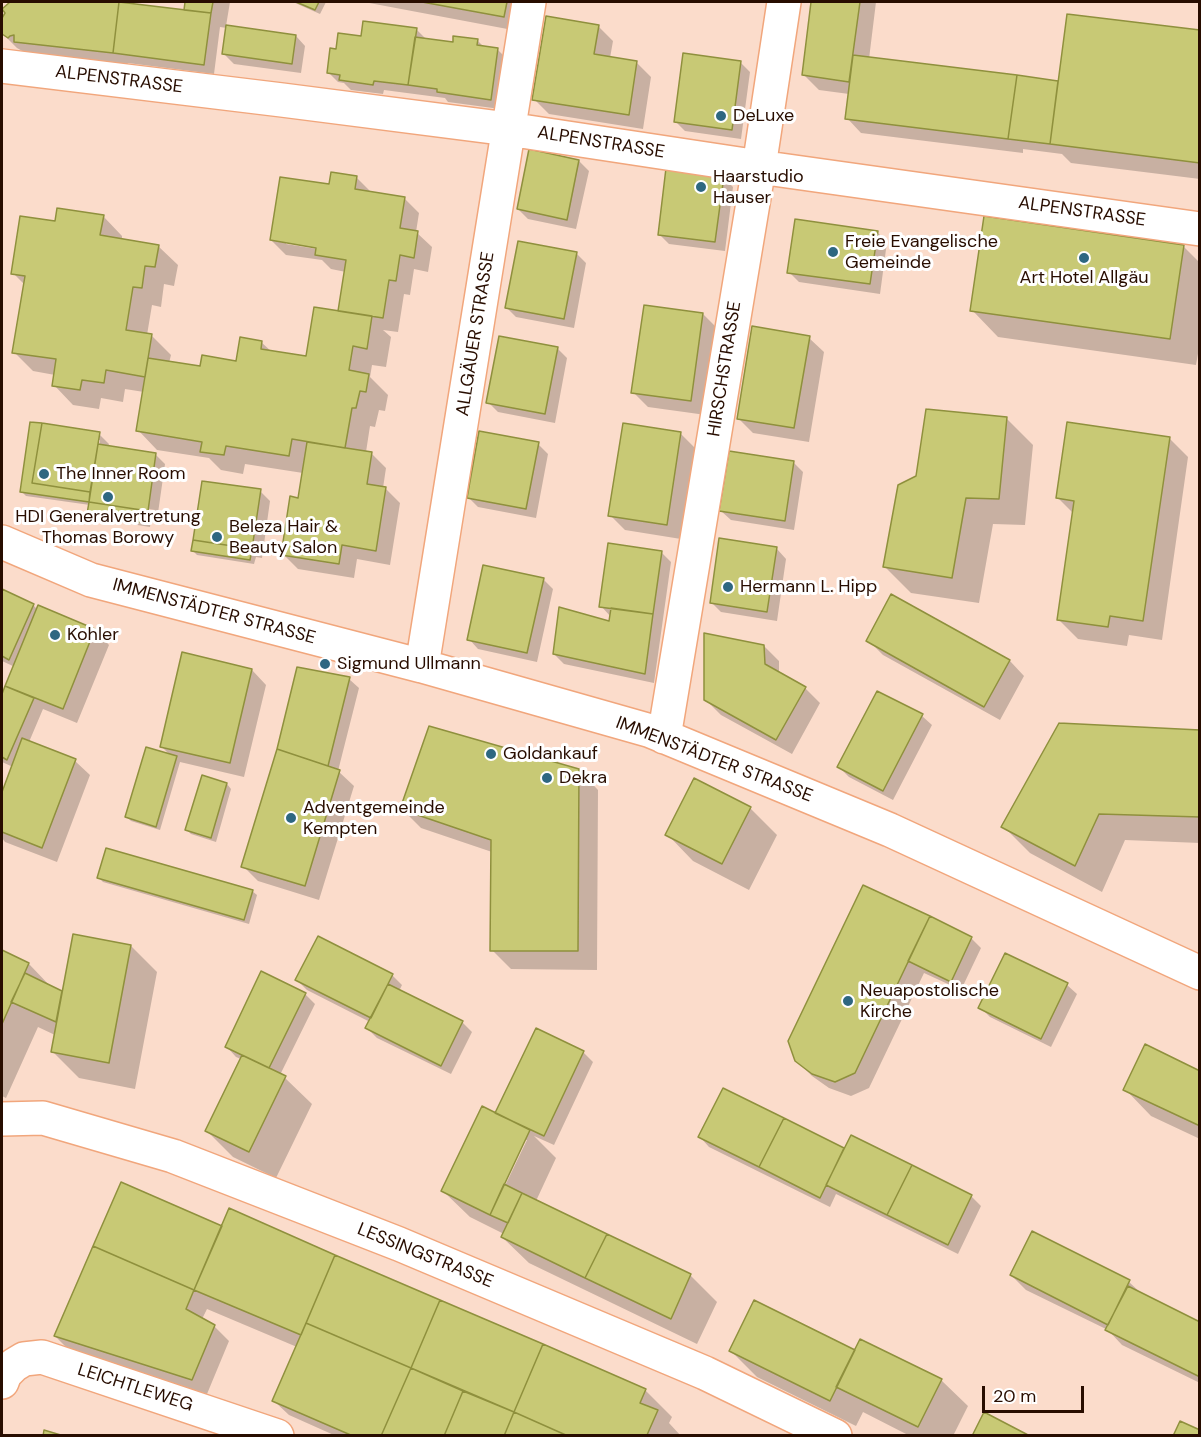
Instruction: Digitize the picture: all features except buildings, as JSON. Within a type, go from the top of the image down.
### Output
[{"type":"street","name":"ALLGÄUER STRASSE","points":[[422,666],[529,2]]},
{"type":"street","name":"HIRSCHSTRASSE","points":[[664,736],[759,167],[784,2]]},
{"type":"street","name":"ALPENSTRASSE","points":[[2,66],[508,129],[1200,229]]},
{"type":"street","name":"IMMENSTÄDTER STRASSE","points":[[2,543],[91,580],[422,666],[651,731],[890,830],[1200,973]]},
{"type":"street","name":"LESSINGSTRASSE","points":[[2,1119],[43,1118],[173,1156],[399,1244],[683,1364],[835,1436]]},
{"type":"street","name":"LEICHTLEWEG","points":[[2,1382],[5,1374],[14,1365],[24,1359],[42,1357],[277,1436]]},
{"type":"place","name":"DeLuxe","points":[[721,116]]},
{"type":"place","name":"Haarstudio Hauser","points":[[701,187]]},
{"type":"place","name":"Freie Evangelische Gemeinde","points":[[833,252]]},
{"type":"place","name":"Art Hotel Allgäu","points":[[1084,258]]},
{"type":"place","name":"The Inner Room","points":[[44,474]]},
{"type":"place","name":"HDI Generalvertretung Thomas Borowy","points":[[108,497]]},
{"type":"place","name":"Beleza Hair & Beauty Salon","points":[[217,537]]},
{"type":"place","name":"Hermann L. Hipp","points":[[728,587]]},
{"type":"place","name":"Kohler","points":[[55,635]]},
{"type":"place","name":"Sigmund Ullmann","points":[[325,664]]},
{"type":"place","name":"Goldankauf","points":[[491,754]]},
{"type":"place","name":"Dekra","points":[[547,778]]},
{"type":"place","name":"Adventgemeinde Kempten","points":[[291,818]]},
{"type":"place","name":"Neuapostolische Kirche","points":[[848,1001]]}]
